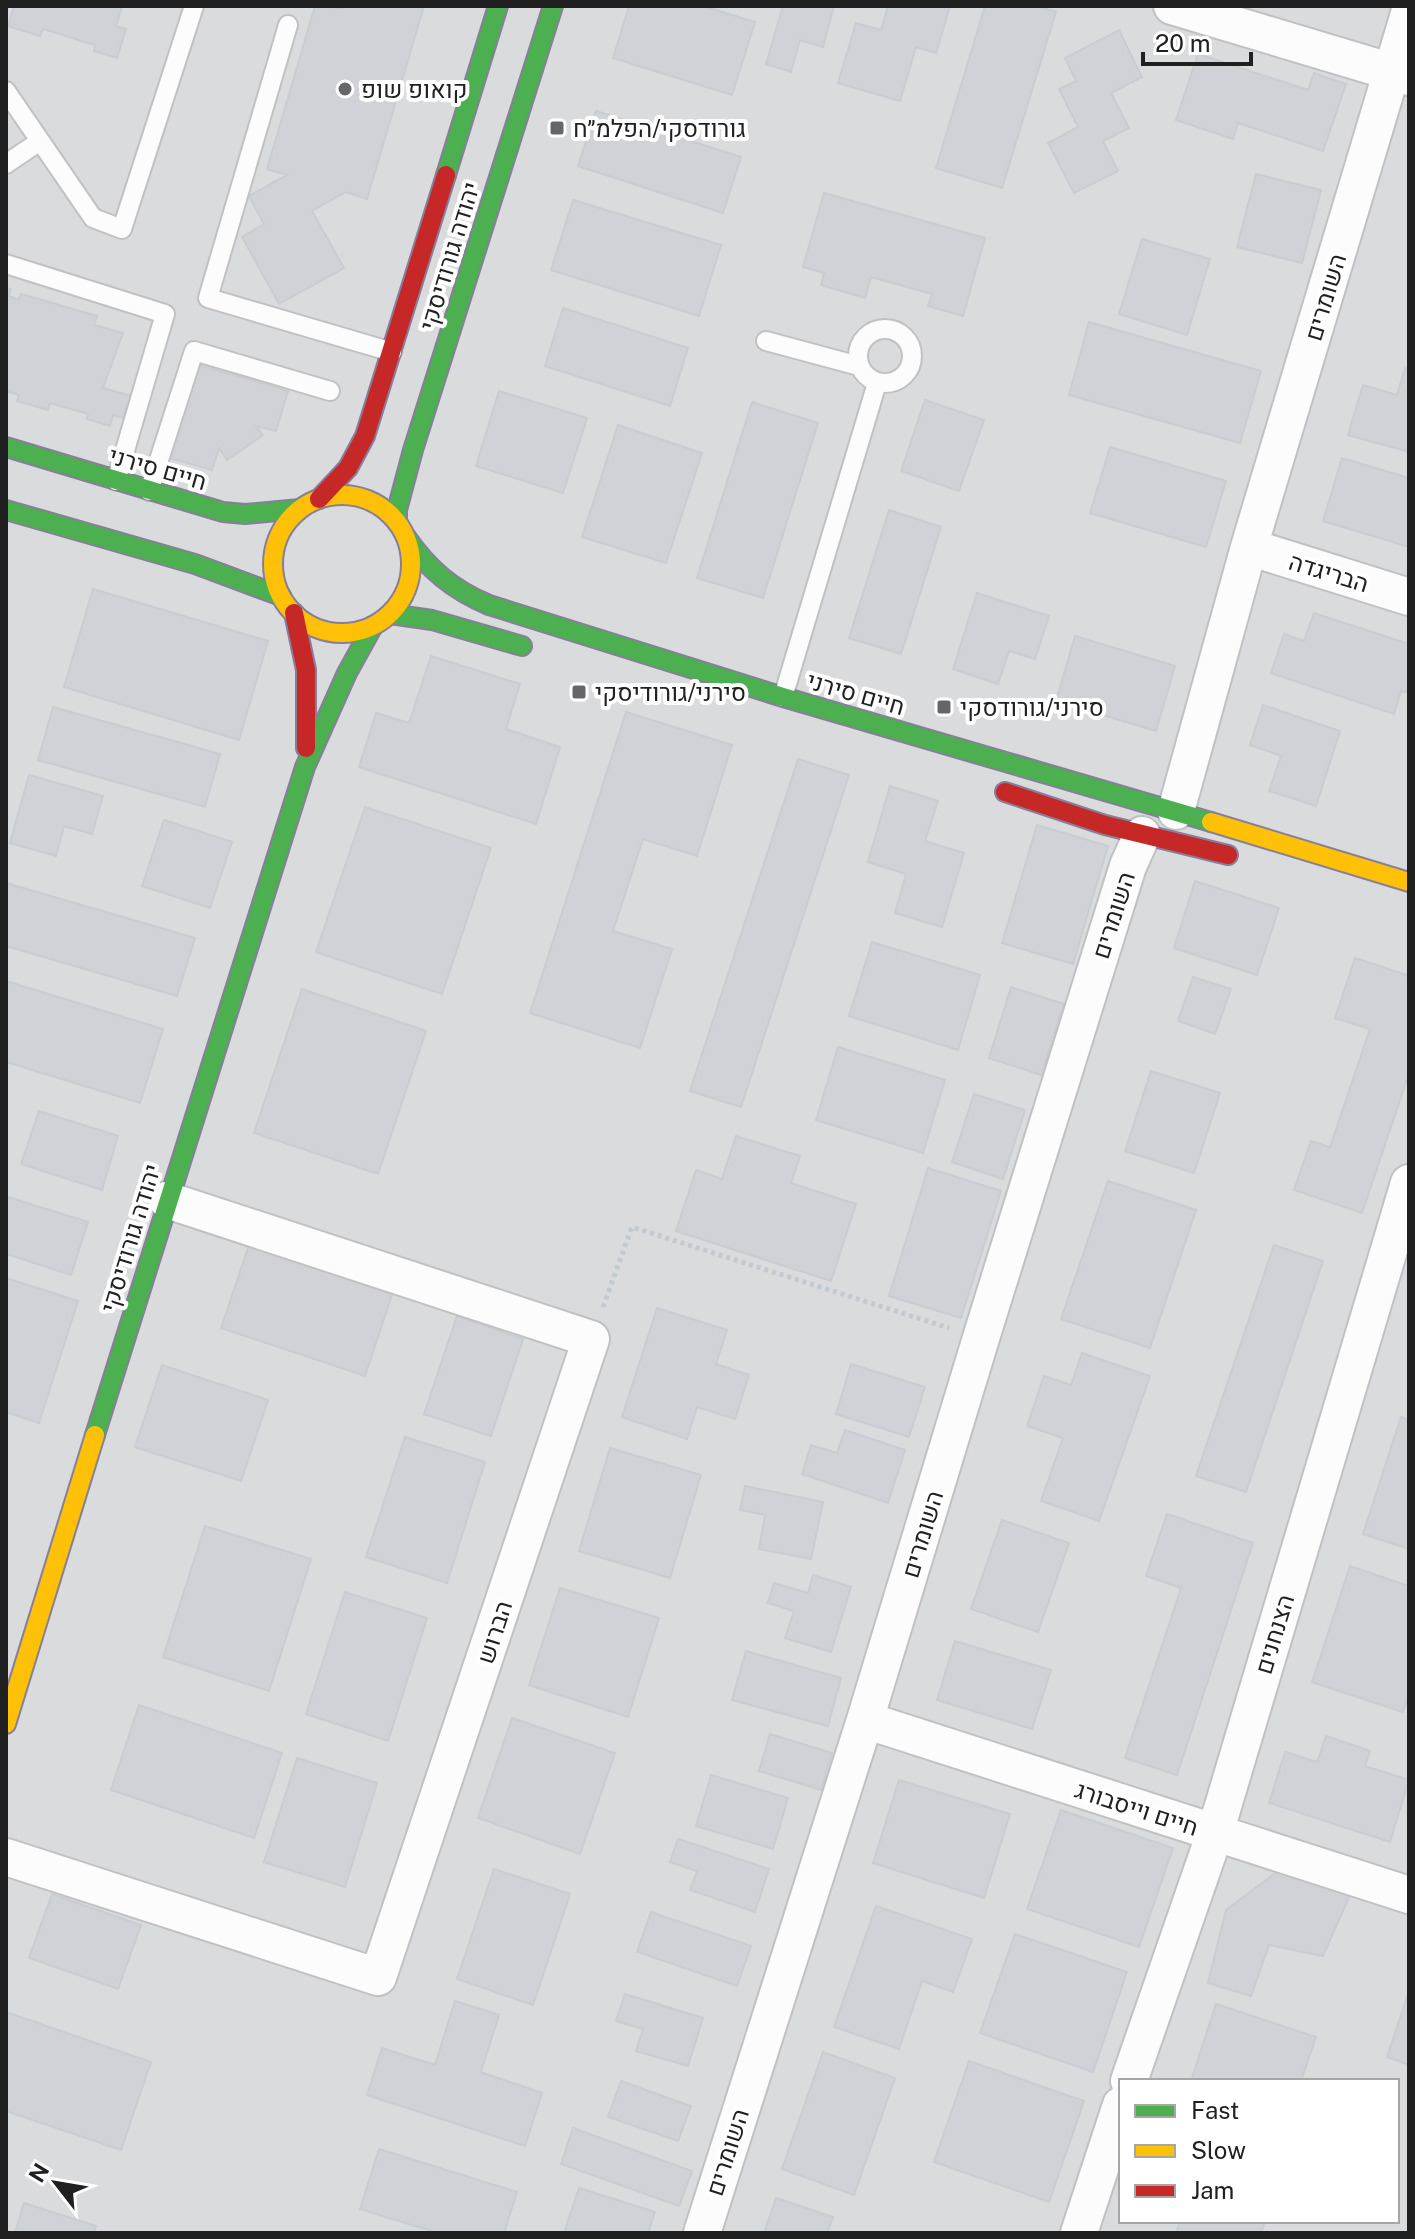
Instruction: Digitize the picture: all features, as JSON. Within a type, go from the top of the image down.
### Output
[{"type":"street","name":"יהודה גורודיסקי","points":[[319,499],[337,482],[357,453],[393,352],[498,6]]},
{"type":"street","name":"יהודה גורודיסקי","points":[[402,529],[397,510],[413,450],[553,6]]},
{"type":"street","points":[[1172,6],[1401,74]]},
{"type":"street","name":"השומרים","points":[[1176,811],[1249,547],[1401,74],[1409,14]]},
{"type":"street","name":"חיים סירני","points":[[6,447],[149,491],[234,513],[275,513],[300,509]]},
{"type":"street","points":[[338,495],[358,496],[376,503],[402,529],[411,557],[410,578],[403,597],[390,614],[373,626],[352,632],[331,632],[311,625],[294,613],[281,596],[274,576],[276,544],[286,525],[300,509],[319,499],[338,495]]},
{"type":"street","points":[[6,510],[195,564],[281,596]]},
{"type":"street","name":"חיים סירני","points":[[402,529],[420,560],[466,596],[783,697],[1409,882]]},
{"type":"street","name":"הבריגדה","points":[[1249,547],[1409,597]]},
{"type":"street","name":"יהודה גורודיסקי","points":[[294,613],[306,670],[305,767]]},
{"type":"street","points":[[390,614],[432,620],[536,650]]},
{"type":"street","name":"יהודה גורודיסקי","points":[[6,1724],[167,1200],[305,767],[347,673],[373,626]]},
{"type":"street","points":[[987,786],[1142,835],[1252,861]]},
{"type":"street","name":"השומרים","points":[[702,2233],[865,1720],[1128,866],[1142,835]]},
{"type":"street","name":"הצנחנים","points":[[1130,2079],[1215,1833],[1409,1183]]},
{"type":"street","points":[[167,1200],[591,1339]]},
{"type":"street","name":"הברוש","points":[[6,1857],[378,1977],[591,1339]]},
{"type":"street","name":"חיים וייסבורג","points":[[865,1720],[1409,1895]]},
{"type":"street","points":[[1079,2233],[1119,2111]]},
{"type":"lane","points":[[6,91],[93,218],[122,229],[194,6]]},
{"type":"lane","points":[[288,25],[208,298],[393,352]]},
{"type":"lane","points":[[6,164],[40,141]]},
{"type":"lane","points":[[6,264],[165,314],[116,481]]},
{"type":"lane","points":[[887,329],[904,337],[912,354],[907,373],[894,383],[877,383],[869,379],[859,366],[858,349],[869,334],[887,329]]},
{"type":"lane","points":[[766,341],[859,366]]},
{"type":"lane","points":[[149,491],[194,351],[330,391]]},
{"type":"lane","points":[[783,697],[877,383]]},
{"type":"path","points":[[591,1339],[632,1227],[981,1338]]},
{"type":"shaded area","points":[[6,6],[1409,6],[1409,2233],[6,2233]]},
{"type":"building","points":[[14,6],[122,6],[116,26],[126,29],[117,58],[94,51],[95,45],[43,29],[40,36],[8,26]]},
{"type":"building","name":"קואופ שופ","points":[[315,6],[424,6],[367,199],[346,192],[312,211],[344,268],[279,304],[242,237],[264,224],[249,196],[287,175],[267,169]]},
{"type":"building","points":[[629,6],[703,6],[755,22],[732,95],[613,58]]},
{"type":"building","points":[[783,6],[834,6],[823,47],[800,40],[791,72],[766,64]]},
{"type":"building","points":[[888,6],[950,6],[936,53],[916,47],[900,101],[838,83],[856,23],[881,30]]},
{"type":"building","points":[[985,6],[1036,6],[1056,12],[1002,188],[936,168]]},
{"type":"building","points":[[1119,30],[1142,77],[1111,93],[1129,128],[1103,141],[1118,171],[1074,193],[1048,143],[1078,127],[1059,89],[1076,81],[1065,58]]},
{"type":"building","points":[[1198,54],[1308,90],[1314,73],[1346,84],[1323,151],[1238,123],[1233,139],[1176,120]]},
{"type":"building","points":[[596,111],[741,157],[723,213],[578,166]]},
{"type":"building","points":[[1256,174],[1321,190],[1302,263],[1237,247]]},
{"type":"building","points":[[824,193],[985,238],[963,316],[928,306],[932,294],[871,277],[865,298],[821,285],[824,273],[803,267]]},
{"type":"building","points":[[573,200],[721,245],[699,316],[551,270]]},
{"type":"building","points":[[1142,239],[1210,259],[1187,335],[1119,314]]},
{"type":"building","points":[[6,288],[11,289],[9,296],[18,300],[21,294],[97,316],[94,325],[123,333],[103,388],[135,397],[131,409],[126,407],[123,418],[113,415],[110,426],[87,419],[88,414],[50,403],[48,410],[17,401],[19,395],[6,391]]},
{"type":"building","points":[[563,308],[688,348],[670,406],[545,366]]},
{"type":"building","points":[[1089,322],[1261,371],[1240,443],[1069,395]]},
{"type":"building","points":[[198,365],[288,391],[276,431],[256,426],[263,435],[227,460],[219,448],[212,470],[170,458]]},
{"type":"building","points":[[1405,368],[1409,370],[1409,452],[1348,435],[1363,385],[1397,395]]},
{"type":"building","points":[[499,391],[587,418],[563,493],[476,466]]},
{"type":"building","points":[[925,400],[984,420],[959,491],[901,471]]},
{"type":"building","points":[[752,402],[818,423],[763,598],[697,578]]},
{"type":"building","points":[[618,425],[702,453],[666,563],[582,537]]},
{"type":"building","points":[[1110,447],[1226,481],[1206,547],[1090,513]]},
{"type":"building","points":[[1342,458],[1409,478],[1409,547],[1323,521]]},
{"type":"building","points":[[889,510],[941,527],[901,654],[849,638]]},
{"type":"building","points":[[93,589],[268,641],[239,740],[64,687]]},
{"type":"building","points":[[977,593],[1049,616],[1035,659],[1009,651],[998,684],[953,669]]},
{"type":"building","points":[[1314,613],[1409,644],[1409,693],[1401,691],[1394,714],[1271,673],[1284,634],[1304,641]]},
{"type":"building","points":[[1075,636],[1175,666],[1156,731],[1056,701]]},
{"type":"building","points":[[431,656],[520,684],[506,729],[560,747],[536,824],[359,767],[376,713],[409,723]]},
{"type":"building","points":[[1263,705],[1340,731],[1316,806],[1269,791],[1281,756],[1250,745]]},
{"type":"building","points":[[53,707],[220,754],[205,807],[38,760]]},
{"type":"building","points":[[626,712],[732,745],[697,856],[643,839],[613,931],[672,949],[640,1048],[530,1013]]},
{"type":"building","points":[[798,759],[849,775],[741,1107],[690,1091]]},
{"type":"building","points":[[29,775],[103,796],[92,834],[64,826],[56,856],[10,843]]},
{"type":"building","points":[[890,786],[938,801],[925,841],[964,853],[942,927],[895,913],[906,874],[868,862]]},
{"type":"building","points":[[365,807],[491,848],[442,994],[316,952]]},
{"type":"building","points":[[164,820],[232,842],[210,908],[142,886]]},
{"type":"building","points":[[1037,825],[1108,846],[1073,964],[1002,943]]},
{"type":"building","points":[[1195,881],[1279,908],[1257,975],[1174,948]]},
{"type":"building","points":[[6,883],[195,938],[177,996],[6,946]]},
{"type":"building","points":[[872,942],[980,975],[958,1050],[849,1016]]},
{"type":"building","points":[[1355,958],[1409,976],[1409,1073],[1362,1213],[1294,1190],[1311,1141],[1330,1147],[1370,1029],[1335,1018]]},
{"type":"building","points":[[1193,977],[1231,989],[1215,1034],[1178,1021]]},
{"type":"building","points":[[6,981],[163,1029],[140,1103],[6,1062]]},
{"type":"building","points":[[1011,987],[1064,1004],[1041,1075],[989,1058]]},
{"type":"building","points":[[302,989],[426,1031],[378,1174],[254,1133]]},
{"type":"building","points":[[838,1047],[945,1080],[923,1153],[816,1120]]},
{"type":"building","points":[[1151,1071],[1220,1093],[1194,1173],[1125,1151]]},
{"type":"building","points":[[974,1094],[1025,1110],[1003,1179],[952,1162]]},
{"type":"building","points":[[39,1111],[118,1136],[102,1190],[21,1164]]},
{"type":"building","points":[[736,1136],[800,1156],[791,1183],[856,1204],[831,1281],[676,1231],[696,1170],[722,1179]]},
{"type":"building","points":[[928,1168],[1001,1191],[961,1318],[889,1296]]},
{"type":"building","points":[[1108,1181],[1196,1210],[1150,1348],[1061,1319]]},
{"type":"building","points":[[8,1197],[88,1222],[71,1275],[6,1254]]},
{"type":"building","points":[[250,1242],[394,1289],[365,1376],[221,1328]]},
{"type":"building","points":[[1274,1245],[1323,1261],[1246,1492],[1196,1476]]},
{"type":"building","points":[[6,1278],[78,1301],[39,1423],[6,1412]]},
{"type":"building","points":[[657,1308],[727,1330],[716,1364],[749,1375],[735,1419],[697,1407],[687,1439],[622,1417]]},
{"type":"building","points":[[457,1316],[523,1339],[491,1436],[424,1414]]},
{"type":"building","points":[[1082,1353],[1150,1376],[1099,1521],[1041,1501],[1063,1438],[1027,1426],[1044,1376],[1071,1385]]},
{"type":"building","points":[[851,1364],[925,1387],[909,1437],[836,1414]]},
{"type":"building","points":[[162,1365],[268,1400],[241,1481],[135,1447]]},
{"type":"building","points":[[1401,1417],[1409,1420],[1409,1549],[1363,1534]]},
{"type":"building","points":[[845,1430],[905,1450],[888,1503],[802,1474],[811,1445],[837,1453]]},
{"type":"building","points":[[405,1437],[485,1462],[447,1583],[366,1557]]},
{"type":"building","points":[[610,1448],[701,1475],[670,1578],[579,1551]]},
{"type":"building","points":[[745,1486],[823,1502],[811,1559],[759,1549],[765,1515],[740,1510]]},
{"type":"building","points":[[1167,1514],[1253,1543],[1177,1775],[1125,1758],[1181,1588],[1146,1576]]},
{"type":"building","points":[[1002,1520],[1069,1543],[1038,1632],[971,1609]]},
{"type":"building","points":[[205,1526],[311,1559],[269,1691],[163,1657]]},
{"type":"building","points":[[1350,1566],[1409,1586],[1409,1694],[1403,1712],[1312,1682]]},
{"type":"building","points":[[813,1575],[851,1587],[831,1652],[785,1638],[794,1611],[768,1603],[774,1583],[808,1593]]},
{"type":"building","points":[[560,1588],[659,1618],[628,1717],[529,1685]]},
{"type":"building","points":[[345,1592],[427,1618],[388,1741],[306,1714]]},
{"type":"building","points":[[955,1641],[1051,1670],[1032,1729],[937,1700]]},
{"type":"building","points":[[746,1651],[841,1678],[828,1726],[732,1700]]},
{"type":"building","points":[[139,1705],[282,1753],[254,1838],[111,1790]]},
{"type":"building","points":[[512,1718],[615,1753],[580,1854],[478,1818]]},
{"type":"building","points":[[770,1734],[832,1753],[821,1790],[759,1771]]},
{"type":"building","points":[[1326,1736],[1370,1751],[1365,1766],[1409,1780],[1390,1842],[1269,1803],[1285,1752],[1317,1762]]},
{"type":"building","points":[[297,1758],[377,1783],[345,1887],[264,1862]]},
{"type":"building","points":[[711,1775],[788,1798],[773,1849],[696,1826]]},
{"type":"building","points":[[899,1780],[1010,1814],[984,1898],[873,1863]]},
{"type":"building","points":[[1061,1810],[1173,1848],[1139,1947],[1027,1909]]},
{"type":"building","points":[[678,1839],[769,1869],[755,1912],[690,1890],[697,1871],[670,1862]]},
{"type":"building","points":[[494,1869],[570,1894],[533,2005],[457,1979]]},
{"type":"building","points":[[1278,1871],[1350,1895],[1323,1956],[1269,1945],[1251,1996],[1208,1983],[1226,1910]]},
{"type":"building","points":[[52,1894],[141,1925],[118,1989],[29,1958]]},
{"type":"building","points":[[876,1906],[972,1939],[953,1992],[922,1981],[899,2049],[834,2027]]},
{"type":"building","points":[[651,1912],[751,1946],[737,1986],[637,1952]]},
{"type":"building","points":[[1015,1934],[1127,1972],[1093,2072],[980,2033]]},
{"type":"building","points":[[1409,1991],[1409,2065],[1387,2057]]},
{"type":"building","points":[[625,1994],[703,2018],[688,2066],[636,2051],[643,2029],[616,2021]]},
{"type":"building","points":[[455,2001],[499,2015],[481,2072],[542,2093],[525,2146],[367,2095],[382,2048],[435,2065]]},
{"type":"building","points":[[1216,2004],[1316,2037],[1302,2079],[1192,2079]]},
{"type":"building","points":[[6,2012],[151,2062],[121,2150],[6,2111]]},
{"type":"building","points":[[823,2052],[895,2078],[854,2195],[782,2169]]},
{"type":"building","points":[[969,2061],[1084,2101],[1049,2202],[934,2162]]},
{"type":"building","points":[[621,2081],[691,2106],[678,2141],[608,2117]]},
{"type":"building","points":[[573,2128],[692,2171],[679,2206],[561,2164]]},
{"type":"building","points":[[379,2149],[517,2192],[504,2233],[438,2233],[360,2209]]},
{"type":"building","points":[[579,2188],[655,2212],[648,2233],[564,2233]]},
{"type":"building","points":[[776,2198],[833,2217],[827,2233],[764,2233]]},
{"type":"building","points":[[24,2203],[96,2226],[94,2233],[15,2233]]},
{"type":"building","points":[[1179,2223],[1264,2223],[1261,2233],[1176,2233]]},
{"type":"traffic: fast","points":[[446,175],[498,6]]},
{"type":"traffic: fast","points":[[397,522],[397,510],[413,450],[553,6]]},
{"type":"traffic: fast","points":[[6,447],[223,512],[245,514],[300,509]]},
{"type":"traffic: fast","points":[[6,510],[195,564],[281,596]]},
{"type":"traffic: fast","points":[[406,537],[442,577],[464,593],[489,605],[783,697],[1211,822]]},
{"type":"traffic: fast","points":[[390,614],[432,620],[522,646]]},
{"type":"traffic: fast","points":[[95,1435],[305,767],[347,673],[373,626]]},
{"type":"traffic: slow","points":[[342,495],[368,500],[391,515],[406,538],[411,564],[406,590],[391,613],[368,628],[342,633],[316,628],[293,613],[278,590],[273,564],[278,538],[293,515],[316,500],[342,495]]},
{"type":"traffic: slow","points":[[1211,822],[1409,882]]},
{"type":"traffic: slow","points":[[6,1724],[95,1435]]},
{"type":"traffic: jam","points":[[319,499],[348,468],[365,436],[446,175]]},
{"type":"traffic: jam","points":[[294,613],[306,670],[306,748]]},
{"type":"traffic: jam","points":[[1005,792],[1105,825],[1228,855]]},
{"type":"place","name":"קואופ שופ","points":[[345,89]]},
{"type":"place","name":"גורודסקי/הפלמ״ח","points":[[557,128]]},
{"type":"place","name":"סירני/גורודיסקי","points":[[579,692]]},
{"type":"place","name":"סירני/גורודסקי","points":[[944,707]]}]
